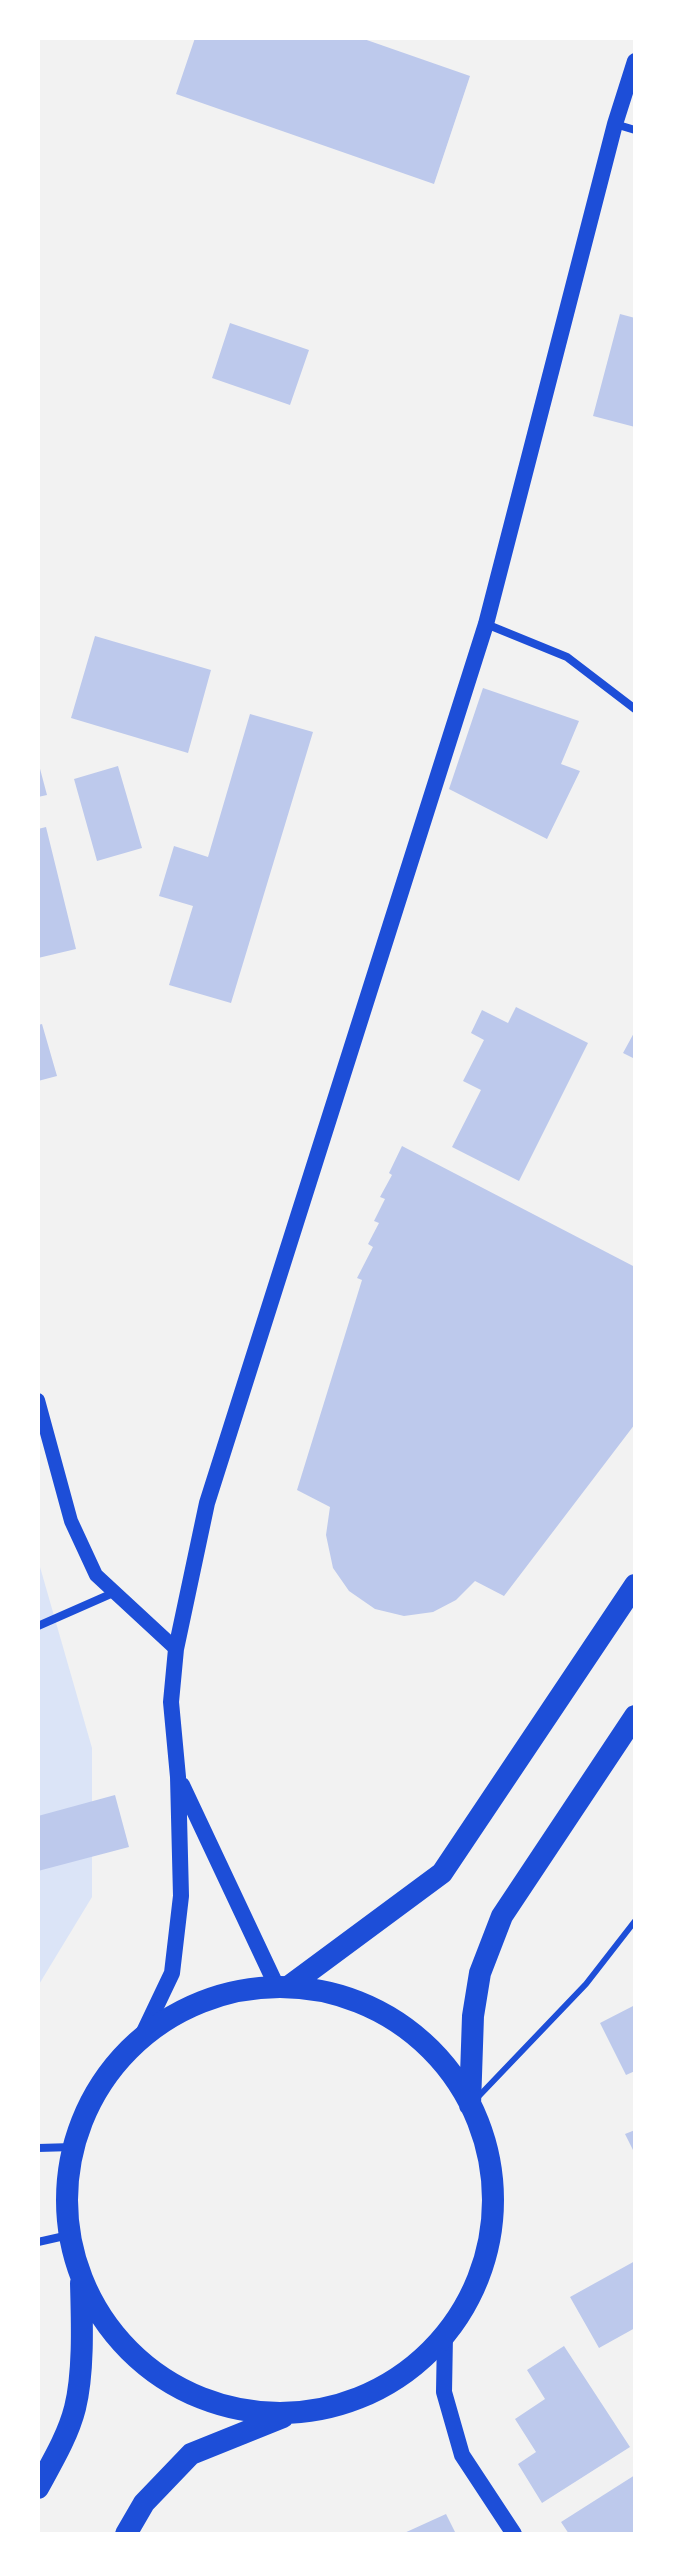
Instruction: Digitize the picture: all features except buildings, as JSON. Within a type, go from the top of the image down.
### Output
[{"type":"highway","points":[[283,1987],[442,1873],[635,1585]]},
{"type":"highway","points":[[470,2105],[473,2016],[480,1973],[502,1916],[635,1716]]},
{"type":"highway","points":[[126,2534],[144,2503],[191,2454],[290,2414],[333,2407],[376,2391],[413,2367],[445,2335],[467,2302],[483,2264],[491,2224],[492,2183],[484,2143],[470,2105],[445,2067],[413,2034],[375,2010],[333,1994],[283,1987],[229,1993],[183,2010],[142,2036],[112,2068],[88,2106],[73,2147],[67,2191],[69,2235],[81,2277],[101,2317],[129,2351],[164,2379],[203,2400],[245,2411],[290,2414]]},
{"type":"highway","points":[[38,2488],[55,2458],[75,2409],[82,2337],[81,2277]]},
{"type":"main road","points":[[142,2036],[172,1973],[181,1896],[178,1777],[171,1702],[176,1649],[207,1503],[486,624],[615,124],[635,61]]},
{"type":"main road","points":[[178,1777],[283,1987]]},
{"type":"main road","points":[[445,2335],[444,2392],[462,2455],[514,2534]]},
{"type":"street","points":[[615,124],[635,130]]},
{"type":"street","points":[[486,624],[567,657],[635,709]]},
{"type":"street","points":[[38,1400],[71,1521],[96,1575],[176,1649]]},
{"type":"street","points":[[38,1626],[113,1593]]},
{"type":"street","points":[[38,2148],[73,2147]]},
{"type":"street","points":[[38,2242],[69,2235]]},
{"type":"lane","points":[[470,2105],[586,1984],[635,1921]]},
{"type":"shaded area","points":[[38,1560],[92,1748],[92,1897],[38,1986]]}]
